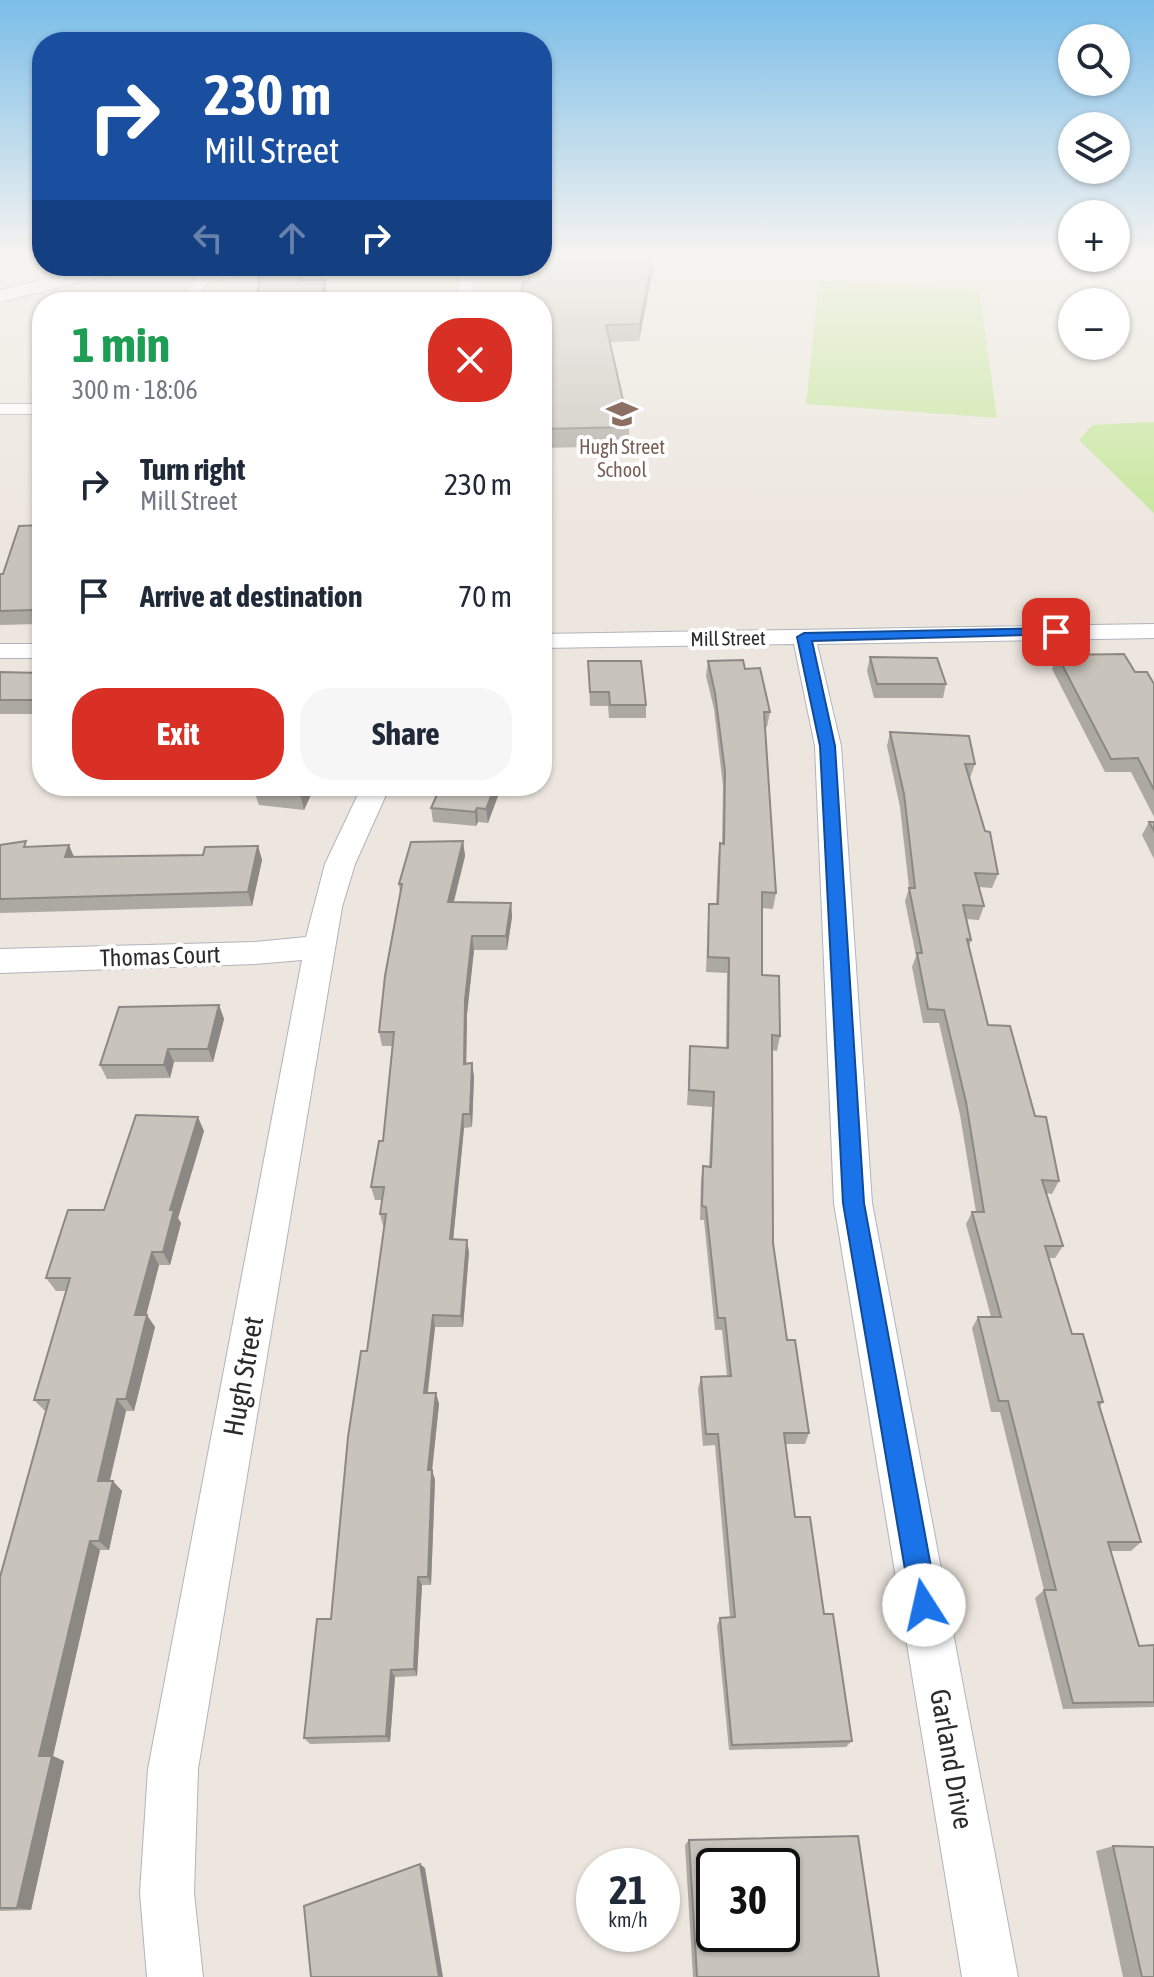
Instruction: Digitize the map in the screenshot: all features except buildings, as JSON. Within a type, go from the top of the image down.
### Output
[{"type":"street","points":[[0,409],[32,409]]},
{"type":"street","name":"Mill Street","points":[[552,641],[1154,631]]},
{"type":"street","name":"Garland Drive","points":[[804,637],[828,746],[853,1203],[990,1977]]},
{"type":"street","points":[[0,651],[32,651]]},
{"type":"street","name":"Hugh Street","points":[[175,1977],[167,1893],[173,1769],[320,947],[340,864],[371,796]]},
{"type":"street","name":"Thomas Court","points":[[0,961],[255,953],[320,947]]},
{"type":"green space","points":[[812,345],[987,345],[997,418],[806,404]]},
{"type":"green space","points":[[1154,422],[1154,513],[1079,440],[1092,425]]},
{"type":"place","name":"Hugh Street School","points":[[622,414]]},
{"type":"route","points":[[924,1605],[853,1203],[828,746],[804,637],[1056,632]]}]
